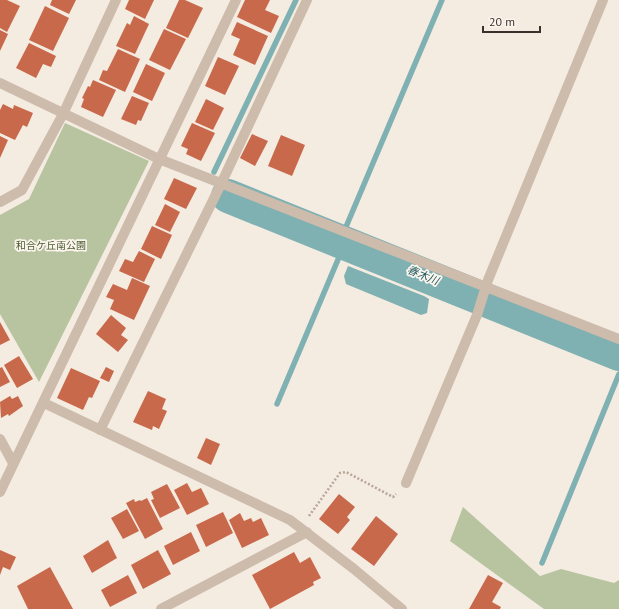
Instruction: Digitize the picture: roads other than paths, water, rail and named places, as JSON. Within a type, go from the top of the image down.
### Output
[{"type":"street","points":[[0,202],[22,190],[63,114],[116,0]]},
{"type":"street","points":[[0,492],[236,0]]},
{"type":"street","points":[[100,430],[221,184],[307,0]]},
{"type":"street","points":[[406,483],[488,286],[488,280],[603,0]]},
{"type":"street","points":[[0,83],[159,159],[488,286],[619,339]]},
{"type":"street","points":[[44,403],[290,520],[402,609]]},
{"type":"street","points":[[0,438],[13,463]]},
{"type":"street","points":[[161,609],[304,530]]},
{"type":"water","points":[[348,266],[424,296],[429,299],[427,313],[421,315],[346,284],[344,276]]},
{"type":"waterway","points":[[214,172],[296,0]]},
{"type":"waterway","points":[[340,241],[442,0]]},
{"type":"waterway","name":"春木川","points":[[228,196],[619,354]]},
{"type":"waterway","points":[[277,404],[345,243]]},
{"type":"waterway","points":[[542,563],[619,374]]},
{"type":"park label","name":"和合ケ丘南公園","points":[[51,245]]}]
